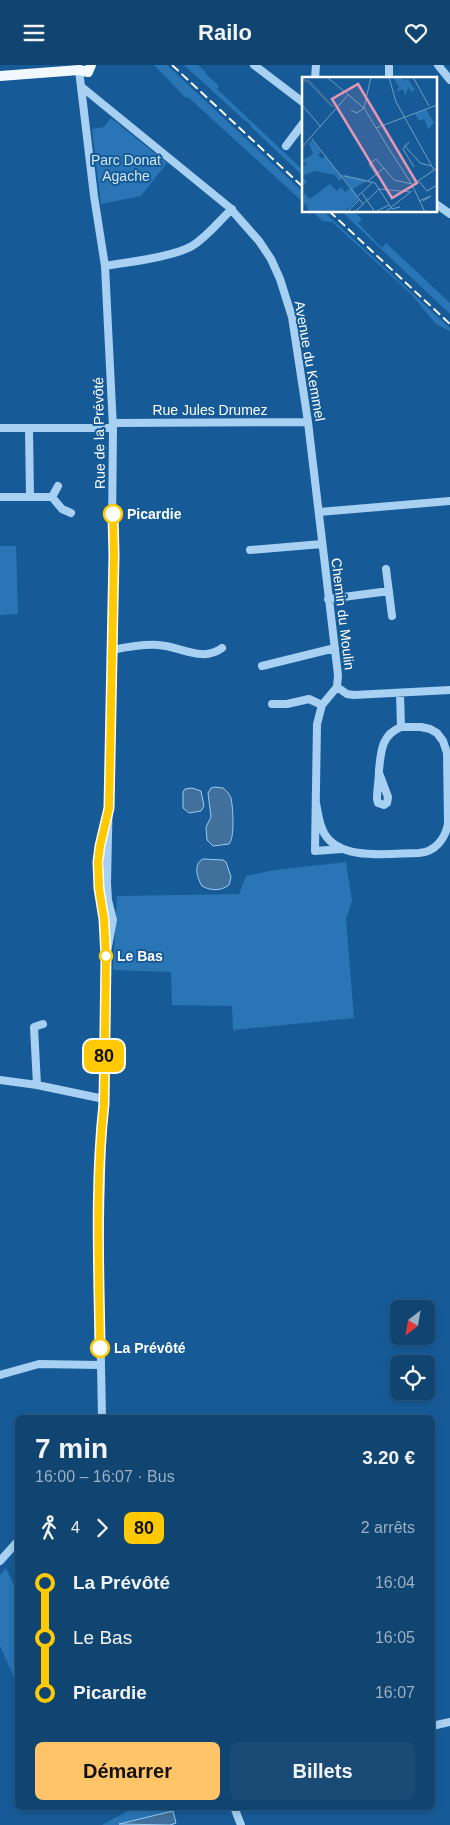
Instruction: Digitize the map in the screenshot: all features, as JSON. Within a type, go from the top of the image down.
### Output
[{"type":"main road","points":[[0,76],[85,68]]},
{"type":"street","points":[[254,65],[302,101]]},
{"type":"street","points":[[438,65],[450,80]]},
{"type":"street","points":[[83,88],[85,68]]},
{"type":"street","name":"Avenue du Kemmel","points":[[83,88],[232,209],[249,228],[271,259],[283,287],[292,317],[308,423],[322,544]]},
{"type":"street","name":"Rue de la Prévôté","points":[[83,88],[94,196],[105,266],[113,425],[112,650],[107,887],[108,900],[114,920],[106,957],[104,1099],[101,1119],[99,1223],[102,1415]]},
{"type":"street","points":[[286,146],[302,124]]},
{"type":"street","points":[[438,206],[450,215]]},
{"type":"street","points":[[105,266],[186,249],[199,240],[232,209]]},
{"type":"street","name":"Rue Jules Drumez","points":[[0,428],[308,423]]},
{"type":"street","points":[[29,427],[30,497]]},
{"type":"street","points":[[52,497],[58,486]]},
{"type":"street","points":[[0,497],[52,497]]},
{"type":"street","points":[[52,497],[62,509],[71,513]]},
{"type":"street","points":[[318,512],[450,501]]},
{"type":"street","points":[[250,550],[322,544]]},
{"type":"street","name":"Chemin du Moulin","points":[[322,544],[338,679],[337,687],[322,705]]},
{"type":"street","points":[[386,569],[392,616]]},
{"type":"street","points":[[328,599],[389,591]]},
{"type":"street","points":[[112,650],[140,645],[156,645],[170,646],[209,655],[222,649]]},
{"type":"street","points":[[262,666],[335,648]]},
{"type":"street","name":"Chemin du Moulin","points":[[337,687],[347,694],[354,695],[450,691]]},
{"type":"street","points":[[400,693],[401,727]]},
{"type":"street","points":[[272,705],[309,699],[322,705],[317,724],[314,860]]},
{"type":"street","points":[[315,851],[342,849],[363,854],[423,853],[436,846],[444,836],[448,824],[445,745],[437,733],[421,727],[401,727],[390,734],[383,744],[379,773]]},
{"type":"street","points":[[316,803],[324,833],[342,849]]},
{"type":"street","points":[[37,1085],[34,1027],[43,1024]]},
{"type":"street","points":[[0,1080],[37,1085],[104,1099]]},
{"type":"street","points":[[0,1375],[39,1364],[100,1365]]},
{"type":"street","points":[[0,1561],[15,1544]]},
{"type":"street","points":[[435,1726],[450,1723]]},
{"type":"street","points":[[235,1810],[241,1825]]},
{"type":"green space","points":[[154,65],[167,65],[302,191],[302,201],[188,97],[186,98]]},
{"type":"green space","points":[[184,65],[198,65],[206,72],[219,86],[217,89],[302,169],[302,175],[251,125]]},
{"type":"green space","name":"Parc Donat Agache","points":[[111,118],[167,163],[141,196],[101,204],[92,129],[104,127]]},
{"type":"green space","points":[[315,213],[325,213],[450,328],[450,331],[436,324],[411,294],[332,222],[322,221]]},
{"type":"green space","points":[[343,213],[355,213],[362,219],[358,223],[382,248],[386,243],[450,303],[450,314]]},
{"type":"green space","points":[[0,546],[16,546],[18,614],[0,615]]},
{"type":"green space","points":[[346,862],[352,901],[346,919],[354,1018],[233,1030],[232,1006],[172,1005],[171,972],[113,970],[117,896],[239,894],[246,876],[275,870]]},
{"type":"green space","points":[[6,1568],[15,1588],[15,1680],[0,1646],[0,1575]]},
{"type":"green space","points":[[130,1810],[171,1810],[175,1825],[102,1825]]},
{"type":"shaded area","points":[[192,788],[201,791],[204,806],[201,811],[189,813],[183,808],[183,792],[185,789]]},
{"type":"shaded area","points":[[211,788],[223,788],[231,798],[233,829],[229,844],[213,846],[207,840],[206,827],[211,817],[208,793]]},
{"type":"shaded area","points":[[203,859],[223,860],[226,862],[231,877],[229,885],[216,890],[202,886],[197,875],[197,868]]},
{"type":"shaded area","points":[[173,1811],[176,1823],[170,1825],[119,1824]]},
{"type":"railway","points":[[172,65],[302,186]]},
{"type":"railway","points":[[331,213],[450,324]]},
{"type":"bus line","name":"80","points":[[100,1348],[100,1158],[101,1119],[104,1104],[106,957],[104,919],[98,880],[98,862],[109,808],[114,555],[113,514]]},
{"type":"place","name":"Picardie","points":[[113,514]]},
{"type":"place","name":"Le Bas","points":[[106,956]]},
{"type":"place","name":"La Prévôté","points":[[100,1348]]}]
